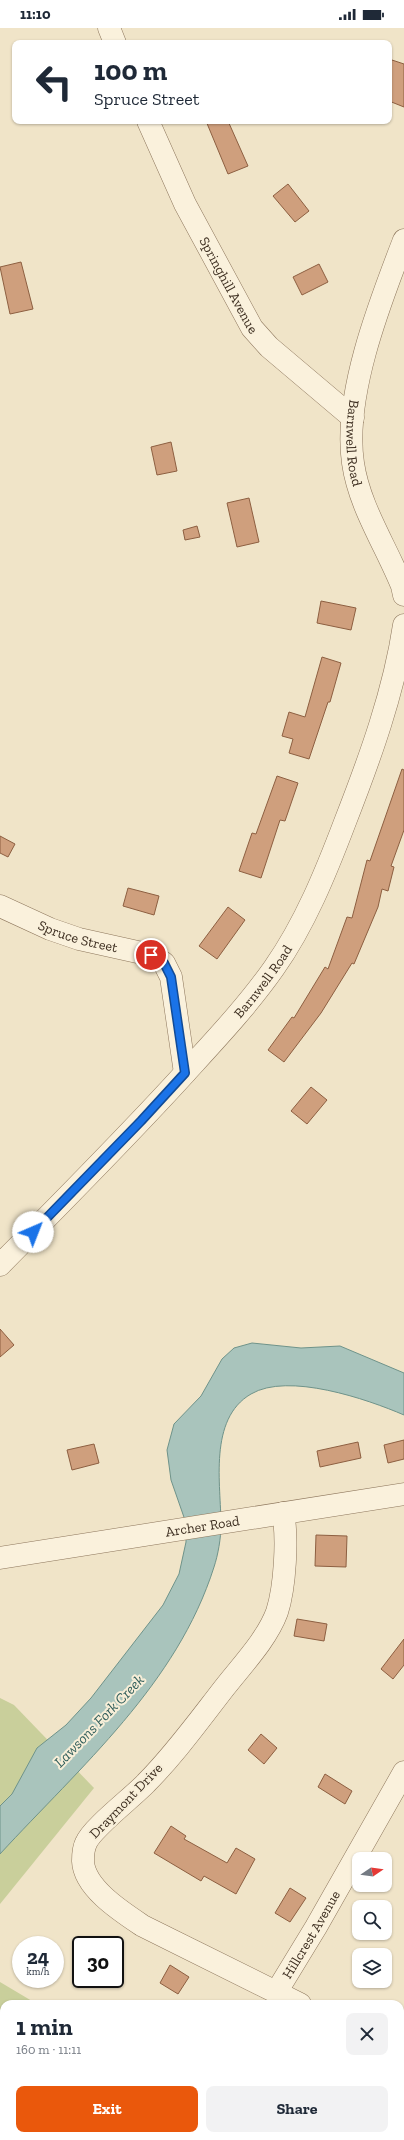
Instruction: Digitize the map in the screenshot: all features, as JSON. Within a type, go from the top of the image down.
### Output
[{"type":"street","points":[[109,28],[114,40]]},
{"type":"street","name":"Springhill Avenue","points":[[149,124],[185,204],[252,328],[269,347],[353,418]]},
{"type":"street","name":"Barnwell Road","points":[[404,240],[370,337],[358,384],[351,445],[358,485],[400,580],[404,595]]},
{"type":"street","name":"Barnwell Road","points":[[0,1265],[136,1127],[234,1019],[275,966],[293,938],[335,847],[373,744],[401,644],[404,625]]},
{"type":"street","name":"Spruce Street","points":[[0,906],[50,929],[79,939],[151,955],[164,963],[171,977],[185,1073]]},
{"type":"street","name":"Archer Road","points":[[0,1558],[404,1494]]},
{"type":"street","name":"Draymont Drive","points":[[283,1513],[286,1543],[280,1601],[272,1623],[232,1678],[147,1782],[94,1831],[86,1842],[83,1859],[87,1875],[91,1882],[122,1912],[143,1926],[293,2000]]},
{"type":"street","name":"Hillcrest Avenue","points":[[277,1991],[316,1927],[404,1772]]},
{"type":"green space","points":[[0,1698],[14,1705],[94,1788],[0,1904]]},
{"type":"green space","points":[[0,1982],[30,2000],[0,2000]]},
{"type":"water","name":"Lawsons Fork Creek","points":[[252,1343],[301,1348],[340,1346],[404,1373],[404,1415],[370,1402],[328,1390],[306,1387],[285,1386],[267,1388],[251,1394],[237,1405],[228,1419],[220,1454],[219,1473],[221,1525],[218,1552],[198,1609],[176,1649],[151,1686],[124,1721],[94,1755],[0,1854],[0,1806],[12,1794],[37,1748],[66,1725],[91,1698],[163,1605],[179,1574],[186,1542],[186,1523],[171,1480],[167,1450],[174,1424],[201,1396],[222,1359],[234,1348]]},
{"type":"building","points":[[392,60],[404,64],[404,107],[392,102]]},
{"type":"building","points":[[207,124],[229,124],[248,166],[228,174]]},
{"type":"building","points":[[288,184],[309,211],[295,222],[273,196]]},
{"type":"building","points":[[21,262],[33,309],[10,314],[0,267]]},
{"type":"building","points":[[319,264],[328,282],[302,295],[293,277]]},
{"type":"building","points":[[171,442],[177,471],[157,475],[151,447]]},
{"type":"building","points":[[249,498],[259,542],[237,547],[227,503]]},
{"type":"building","points":[[197,526],[200,537],[185,540],[183,530]]},
{"type":"building","points":[[321,601],[356,608],[351,630],[317,623]]},
{"type":"building","points":[[322,657],[341,663],[330,702],[328,702],[309,759],[289,753],[293,739],[282,736],[289,712],[305,717]]},
{"type":"building","points":[[402,769],[404,770],[404,830],[391,866],[394,867],[388,891],[382,889],[378,907],[354,964],[352,963],[321,1013],[284,1062],[268,1050],[292,1017],[294,1018],[325,967],[328,969],[347,917],[352,918],[367,860],[370,861]]},
{"type":"building","points":[[277,776],[298,783],[285,821],[280,820],[261,878],[239,871],[252,833],[256,834]]},
{"type":"building","points":[[0,836],[15,844],[8,857],[0,853]]},
{"type":"building","points":[[128,888],[159,896],[154,915],[123,906]]},
{"type":"building","points":[[228,907],[245,920],[217,959],[199,946]]},
{"type":"building","points":[[311,1087],[327,1100],[307,1124],[291,1111]]},
{"type":"building","points":[[0,1329],[14,1345],[0,1357]]},
{"type":"building","points":[[404,1440],[404,1459],[388,1463],[384,1445]]},
{"type":"building","points":[[358,1442],[361,1458],[320,1467],[317,1451]]},
{"type":"building","points":[[94,1444],[99,1463],[72,1470],[67,1450]]},
{"type":"building","points":[[316,1535],[347,1536],[346,1567],[315,1566]]},
{"type":"building","points":[[297,1619],[327,1624],[324,1641],[294,1636]]},
{"type":"building","points":[[404,1639],[404,1665],[393,1679],[381,1669]]},
{"type":"building","points":[[261,1734],[277,1748],[264,1764],[248,1750]]},
{"type":"building","points":[[325,1774],[352,1791],[345,1804],[318,1787]]},
{"type":"building","points":[[171,1826],[186,1836],[184,1839],[227,1863],[236,1848],[255,1859],[236,1894],[204,1876],[201,1881],[154,1853]]},
{"type":"building","points":[[290,1888],[306,1898],[290,1922],[275,1913]]},
{"type":"building","points":[[170,1965],[189,1977],[178,1994],[160,1983]]},
{"type":"route","points":[[33,1232],[141,1121],[185,1073],[171,977],[164,963],[151,955]]}]
